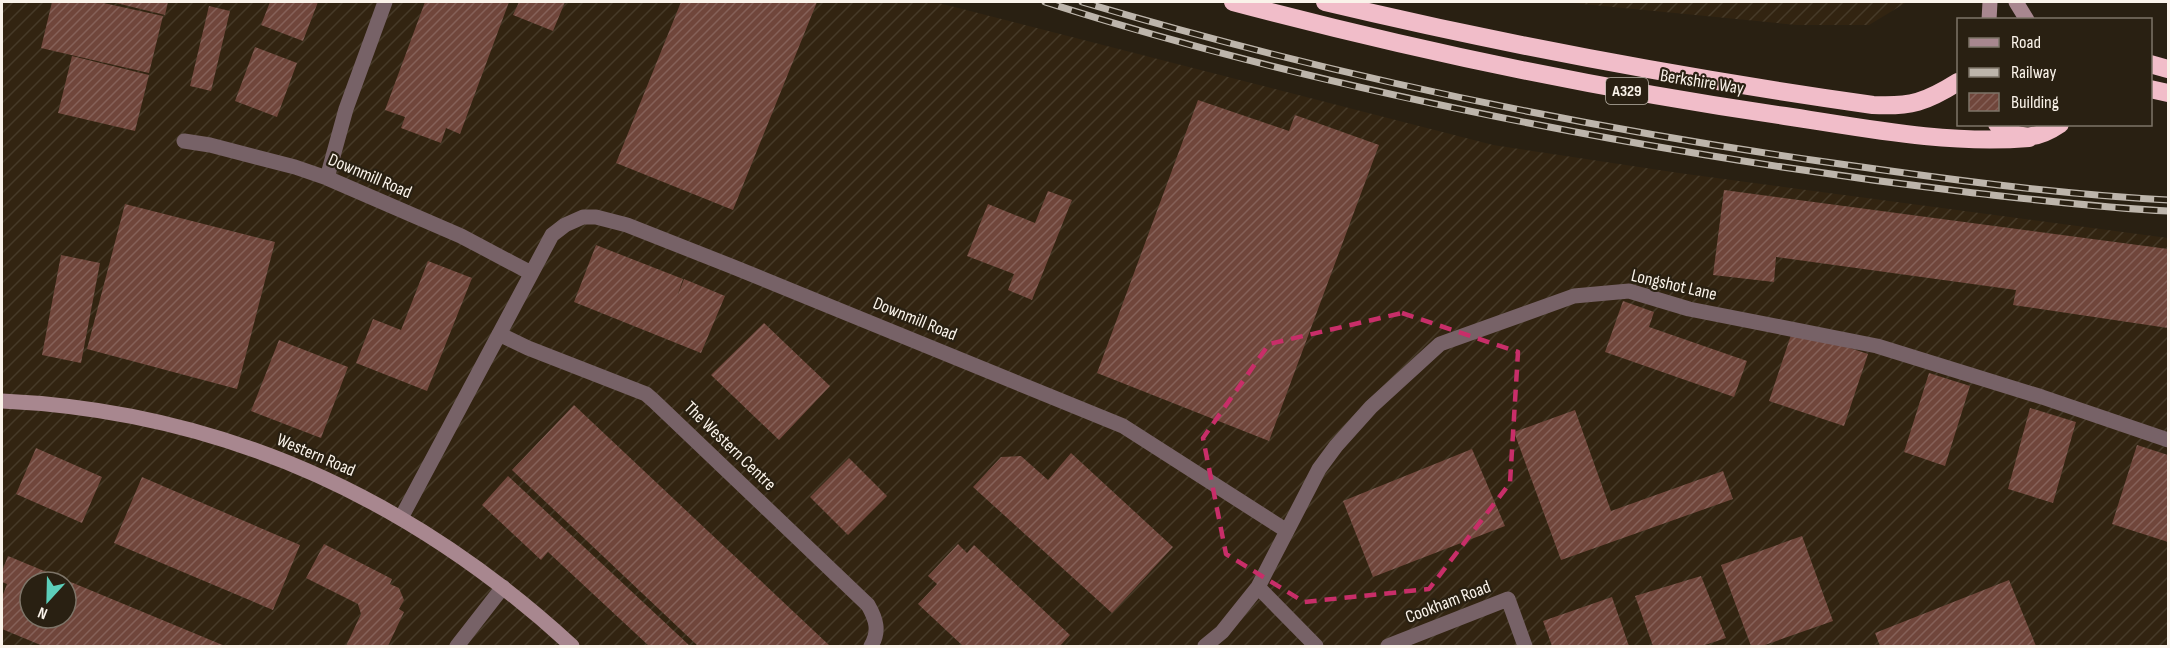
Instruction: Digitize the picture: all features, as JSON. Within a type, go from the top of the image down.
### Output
[{"type":"highway","name":"Berkshire Way","points":[[1233,2],[1358,35],[1628,92],[1921,135],[1973,140],[2029,138]]},
{"type":"highway","name":"Berkshire Way","points":[[1325,2],[1599,62],[1873,105],[1910,105],[1935,96],[1957,83]]},
{"type":"highway","points":[[2152,64],[2169,69]]},
{"type":"highway","points":[[2152,89],[2169,93]]},
{"type":"highway","points":[[2000,126],[2014,134],[2029,138]]},
{"type":"highway","name":"A329","points":[[2029,138],[2057,126]]},
{"type":"street","points":[[327,178],[346,109],[385,2]]},
{"type":"street","points":[[1989,18],[1990,2]]},
{"type":"street","points":[[2016,2],[2026,18]]},
{"type":"street","name":"Downmill Road","points":[[184,141],[210,145],[295,167],[327,178],[461,236],[531,273]]},
{"type":"street","name":"Downmill Road","points":[[400,518],[552,235],[565,225],[583,217],[596,217],[627,225],[1123,426],[1287,531]]},
{"type":"street","name":"Longshot Lane","points":[[1205,646],[1222,632],[1258,587],[1319,469],[1371,407],[1440,344],[1574,296],[1629,291],[1689,309],[1877,346],[2042,397],[2169,440]]},
{"type":"street","name":"The Western Centre","points":[[499,334],[528,348],[646,394],[868,604],[876,623],[877,636],[872,646]]},
{"type":"street","name":"Western Road","points":[[2,401],[112,413],[156,421],[205,434],[331,480],[449,548],[503,587],[572,646]]},
{"type":"street","points":[[457,646],[503,587]]},
{"type":"street","points":[[1258,587],[1316,646]]},
{"type":"street","name":"Cookham Road","points":[[1388,646],[1508,600],[1525,646]]},
{"type":"highlighted area","points":[[1402,313],[1518,352],[1510,483],[1429,589],[1304,602],[1226,554],[1203,438],[1269,344]]},
{"type":"shaded area","points":[[2,2],[935,2],[1493,145],[1679,173],[2168,238],[2168,646],[2,646]]},
{"type":"shaded area","points":[[1562,2],[1907,2],[1869,25],[1797,25]]},
{"type":"building","points":[[52,2],[99,2],[163,16],[149,73],[41,48]]},
{"type":"building","points":[[112,2],[168,2],[165,15]]},
{"type":"building","points":[[270,2],[318,2],[303,41],[261,25]]},
{"type":"building","points":[[425,2],[509,2],[460,134],[446,128],[441,143],[401,128],[405,117],[385,110]]},
{"type":"building","points":[[519,2],[565,2],[553,31],[513,15]]},
{"type":"building","points":[[681,2],[817,2],[733,210],[616,163]]},
{"type":"building","points":[[209,6],[230,11],[211,91],[190,86]]},
{"type":"building","points":[[255,47],[297,63],[277,117],[235,101]]},
{"type":"building","points":[[72,56],[149,75],[135,131],[58,113]]},
{"type":"building","points":[[1198,100],[1289,131],[1295,115],[1379,145],[1269,441],[1097,373]]},
{"type":"building","points":[[1724,190],[2168,249],[2168,328],[2013,305],[2016,290],[1776,257],[1774,282],[1713,275]]},
{"type":"building","points":[[1048,191],[1072,200],[1032,300],[1008,290],[1014,274],[967,256],[988,204],[1035,223]]},
{"type":"building","points":[[125,204],[275,242],[237,389],[87,349]]},
{"type":"building","points":[[596,245],[683,279],[677,297],[684,279],[725,296],[701,353],[574,302]]},
{"type":"building","points":[[61,255],[100,263],[81,363],[42,355]]},
{"type":"building","points":[[428,261],[472,278],[427,391],[356,363],[373,319],[401,330]]},
{"type":"building","points":[[1623,301],[1654,312],[1649,327],[1747,361],[1734,397],[1605,352]]},
{"type":"building","points":[[764,323],[830,386],[779,440],[711,375]]},
{"type":"building","points":[[1793,329],[1868,354],[1844,426],[1769,401]]},
{"type":"building","points":[[279,340],[348,367],[321,438],[251,411]]},
{"type":"building","points":[[1929,373],[1970,386],[1945,466],[1904,452]]},
{"type":"building","points":[[574,405],[830,646],[698,646],[512,470]]},
{"type":"building","points":[[2030,408],[2076,422],[2053,503],[2008,489]]},
{"type":"building","points":[[1575,410],[1611,511],[1723,471],[1733,499],[1561,560],[1514,432]]},
{"type":"building","points":[[2137,445],[2168,455],[2168,542],[2112,524]]},
{"type":"building","points":[[36,448],[102,477],[82,523],[16,494]]},
{"type":"building","points":[[1472,449],[1505,526],[1373,577],[1343,501]]},
{"type":"building","points":[[1071,453],[1173,547],[1112,613],[973,487],[1001,457],[1021,456],[1048,480]]},
{"type":"building","points":[[849,458],[887,496],[848,535],[810,497]]},
{"type":"building","points":[[508,476],[690,646],[649,646],[548,552],[541,560],[482,505]]},
{"type":"building","points":[[142,477],[300,545],[273,610],[114,543]]},
{"type":"building","points":[[1802,536],[1833,621],[1762,646],[1751,646],[1721,565]]},
{"type":"building","points":[[324,544],[392,579],[390,584],[399,588],[404,600],[399,609],[404,612],[388,646],[346,646],[361,614],[358,604],[306,578]]},
{"type":"building","points":[[958,544],[967,553],[974,545],[1070,635],[1060,646],[963,646],[918,604],[937,584],[928,576]]},
{"type":"building","points":[[8,556],[42,570],[18,570],[18,630],[78,630],[78,585],[225,646],[43,646],[2,629],[2,597],[7,584],[2,582],[2,571]]},
{"type":"building","points":[[1701,576],[1726,638],[1702,646],[1653,646],[1635,596]]},
{"type":"building","points":[[2009,580],[2036,646],[1880,646],[1875,633]]},
{"type":"building","points":[[1612,597],[1629,646],[1552,646],[1543,621]]},
{"type":"railway","points":[[1045,2],[1125,27],[1369,90],[1617,140],[1768,165],[1974,193],[2071,204],[2168,211]]},
{"type":"railway","points":[[1082,2],[1173,28],[1358,75],[1544,115],[1826,162],[2039,190],[2168,200]]}]
